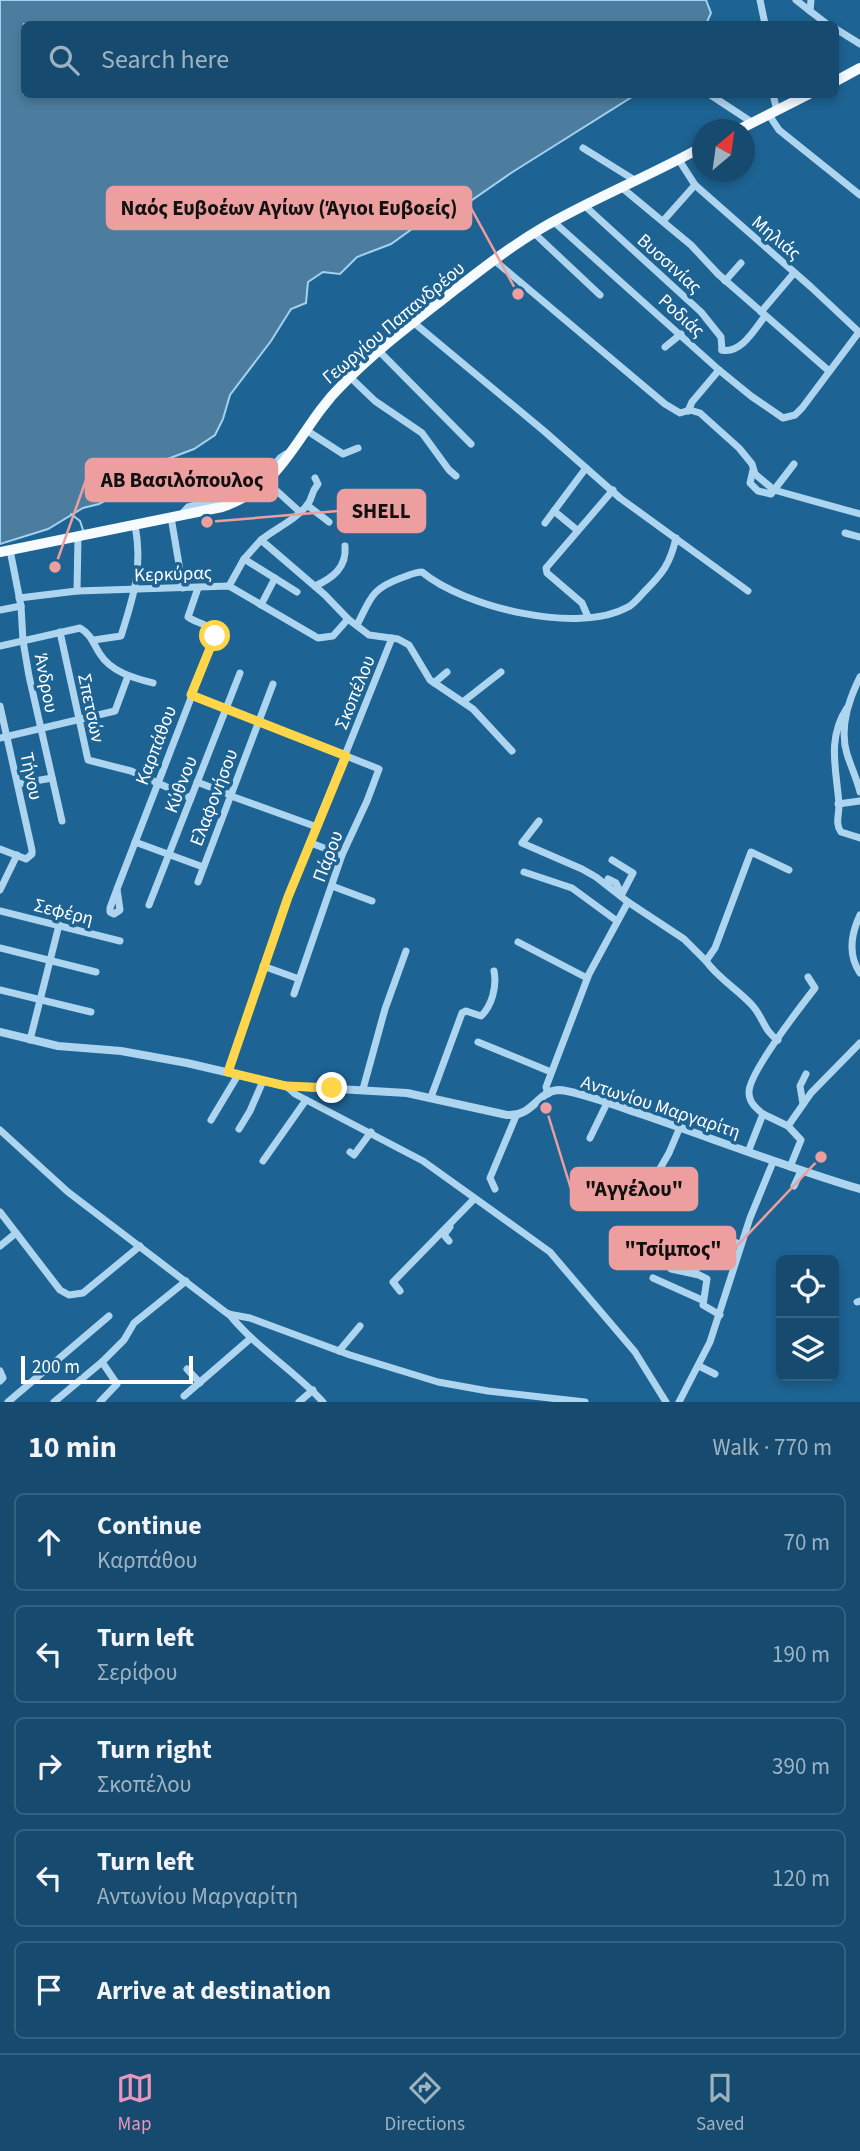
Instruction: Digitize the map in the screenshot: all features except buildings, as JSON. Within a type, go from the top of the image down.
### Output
[{"type":"main road","points":[[839,77],[860,68]]},
{"type":"main road","points":[[755,122],[801,98]]},
{"type":"main road","name":"Γεωργίου Παπανδρέου","points":[[5,551],[176,517],[244,499],[267,482],[330,397],[413,322],[534,233],[692,153]]},
{"type":"street","points":[[760,0],[764,21]]},
{"type":"street","points":[[796,0],[823,21]]},
{"type":"street","points":[[810,11],[811,0]]},
{"type":"street","points":[[839,31],[860,44]]},
{"type":"street","points":[[715,98],[747,119]]},
{"type":"street","points":[[773,98],[773,113],[779,130],[860,195]]},
{"type":"street","points":[[583,148],[636,181]]},
{"type":"street","name":"Μηλιάς","points":[[679,160],[695,185],[860,333]]},
{"type":"street","points":[[663,222],[695,185]]},
{"type":"street","points":[[621,187],[691,245],[725,281],[830,371],[860,333]]},
{"type":"street","name":"Βυσσινίας","points":[[585,206],[701,312],[721,337],[722,350]]},
{"type":"street","name":"Ροδιάς","points":[[554,222],[716,367],[779,417],[788,418],[795,415],[830,371]]},
{"type":"street","points":[[534,233],[600,295]]},
{"type":"street","points":[[494,260],[665,404],[680,413],[700,413],[739,448],[753,470],[774,490],[860,514]]},
{"type":"street","points":[[725,281],[741,263]]},
{"type":"street","points":[[688,411],[716,367],[722,350],[729,351],[740,347],[794,272]]},
{"type":"street","points":[[413,322],[620,498],[748,590]]},
{"type":"street","points":[[665,347],[681,334]]},
{"type":"street","points":[[379,351],[471,444]]},
{"type":"street","points":[[350,377],[375,401],[422,433],[449,470],[456,475]]},
{"type":"street","points":[[306,430],[343,454],[358,448]]},
{"type":"street","points":[[183,588],[176,517],[192,505],[229,497],[249,488],[262,478],[279,458],[290,453]]},
{"type":"street","points":[[774,490],[794,464]]},
{"type":"street","points":[[545,523],[586,468]]},
{"type":"street","points":[[229,586],[244,559],[261,540],[310,502],[311,492],[318,484],[315,478]]},
{"type":"street","points":[[267,482],[300,512]]},
{"type":"street","points":[[588,617],[582,603],[547,573],[546,568],[613,490]]},
{"type":"street","points":[[307,505],[330,522]]},
{"type":"street","points":[[554,511],[577,530]]},
{"type":"street","points":[[94,640],[121,636],[136,590],[139,550],[135,525]]},
{"type":"street","points":[[845,533],[860,537]]},
{"type":"street","points":[[77,591],[78,537]]},
{"type":"street","points":[[357,625],[378,588],[417,572],[422,572],[434,582],[483,603],[565,620],[603,615],[629,606],[664,572],[676,538]]},
{"type":"street","points":[[261,540],[369,635],[392,638],[410,645],[434,683],[464,701],[503,738],[512,751]]},
{"type":"street","points":[[315,586],[330,577],[344,563],[345,546]]},
{"type":"street","name":"Άνδρου","points":[[5,551],[20,602],[23,641],[62,821]]},
{"type":"street","points":[[244,559],[297,592]]},
{"type":"street","points":[[261,605],[275,578]]},
{"type":"street","name":"Κερκύρας","points":[[0,610],[20,602],[77,591],[229,586],[321,638],[336,634],[348,619]]},
{"type":"street","name":"Καρπάθου","points":[[117,889],[215,636],[207,625],[188,617],[198,587]]},
{"type":"street","points":[[0,646],[80,628],[94,640],[100,656],[128,676],[153,683]]},
{"type":"street","name":"Σπετσών","points":[[60,632],[89,761],[131,771],[157,784]]},
{"type":"street","name":"Σκοπέλου","points":[[228,1072],[263,966],[392,638]]},
{"type":"street","points":[[434,683],[447,672]]},
{"type":"street","name":"Κύθνου","points":[[149,905],[240,673]]},
{"type":"street","points":[[464,701],[501,673]]},
{"type":"street","points":[[4,737],[115,711],[128,676]]},
{"type":"street","points":[[860,677],[839,722],[833,749],[838,829],[860,838]]},
{"type":"street","name":"Ελαφονήσου","points":[[198,882],[273,684]]},
{"type":"street","points":[[191,695],[346,756]]},
{"type":"street","name":"Τήνου","points":[[0,706],[4,737],[18,785],[32,854],[26,859],[17,855]]},
{"type":"street","points":[[847,708],[845,746],[860,792]]},
{"type":"street","name":"Πάρου","points":[[293,994],[342,855],[379,769],[346,756]]},
{"type":"street","points":[[18,785],[52,778]]},
{"type":"street","points":[[197,782],[317,827]]},
{"type":"street","points":[[157,784],[191,798]]},
{"type":"street","points":[[838,804],[860,801]]},
{"type":"street","points":[[539,821],[522,843],[582,869],[673,931],[752,1004],[767,1032],[778,1040]]},
{"type":"street","points":[[135,842],[203,867]]},
{"type":"street","points":[[311,844],[342,855]]},
{"type":"street","points":[[0,849],[17,855],[0,890]]},
{"type":"street","points":[[706,961],[715,947],[751,852],[789,870]]},
{"type":"street","points":[[612,860],[633,873],[621,895]]},
{"type":"street","points":[[524,872],[572,888],[617,921]]},
{"type":"street","points":[[608,878],[616,883],[621,895]]},
{"type":"street","points":[[332,886],[372,901]]},
{"type":"street","points":[[0,1032],[58,1046],[121,1051],[286,1086],[363,1089],[431,1097],[516,1116],[526,1112],[548,1094],[546,1087],[551,1072],[587,978],[628,902]]},
{"type":"street","name":"Σεφέρη","points":[[0,911],[120,941]]},
{"type":"street","points":[[860,915],[854,930],[852,952],[854,964],[860,973]]},
{"type":"street","points":[[30,1040],[38,999],[59,925]]},
{"type":"street","points":[[518,942],[587,978]]},
{"type":"street","points":[[0,947],[96,972]]},
{"type":"street","points":[[363,1089],[390,994],[406,951]]},
{"type":"street","points":[[263,966],[299,979]]},
{"type":"street","points":[[431,1097],[462,1013],[467,1011],[481,1016],[485,1013],[495,989],[495,971]]},
{"type":"street","points":[[790,1167],[801,1143],[788,1126],[763,1114],[750,1101],[749,1087],[815,988],[808,978]]},
{"type":"street","points":[[0,990],[91,1012]]},
{"type":"street","points":[[478,1042],[551,1072]]},
{"type":"street","points":[[788,1126],[803,1104],[860,1043]]},
{"type":"street","points":[[803,1104],[800,1086],[806,1074]]},
{"type":"street","points":[[211,1120],[238,1075]]},
{"type":"street","points":[[239,1129],[263,1081]]},
{"type":"street","points":[[286,1086],[306,1100],[423,1161],[556,1259],[635,1352],[666,1402]]},
{"type":"street","name":"Αντωνίου Μαργαρίτη","points":[[548,1094],[562,1091],[607,1103],[855,1188]]},
{"type":"street","points":[[263,1161],[306,1100]]},
{"type":"street","points":[[590,1138],[607,1103]]},
{"type":"street","points":[[748,1152],[763,1114]]},
{"type":"street","points":[[495,1189],[490,1178],[516,1116]]},
{"type":"street","points":[[666,1199],[647,1191],[669,1153],[680,1127]]},
{"type":"street","points":[[0,1130],[68,1192],[228,1314],[323,1402]]},
{"type":"street","points":[[350,1152],[354,1155],[371,1132]]},
{"type":"street","points":[[679,1402],[699,1366],[720,1315],[741,1245],[773,1162]]},
{"type":"street","points":[[794,1186],[800,1171]]},
{"type":"street","points":[[855,1188],[860,1179]]},
{"type":"street","points":[[449,1241],[444,1235],[446,1231],[476,1200]]},
{"type":"street","points":[[400,1291],[393,1282],[476,1200]]},
{"type":"street","points":[[0,1212],[60,1290],[72,1296],[83,1293],[140,1246]]},
{"type":"street","points":[[720,1230],[726,1238],[741,1245]]},
{"type":"street","points":[[0,1246],[16,1233]]},
{"type":"street","points":[[696,1275],[696,1264],[703,1249]]},
{"type":"street","points":[[671,1269],[704,1278],[708,1282],[703,1305],[720,1315]]},
{"type":"street","points":[[653,1278],[702,1300]]},
{"type":"street","points":[[54,1402],[102,1362],[124,1340],[134,1323],[186,1281]]},
{"type":"street","points":[[228,1314],[250,1318],[339,1351],[438,1382],[466,1388],[585,1402]]},
{"type":"street","points":[[8,1402],[109,1316]]},
{"type":"street","points":[[339,1351],[360,1326]]},
{"type":"street","points":[[184,1396],[251,1338]]},
{"type":"street","points":[[100,1402],[117,1384],[102,1362]]},
{"type":"street","points":[[699,1366],[715,1374]]},
{"type":"street","points":[[187,1369],[200,1383]]},
{"type":"street","points":[[0,1371],[4,1378],[0,1381]]},
{"type":"street","points":[[299,1402],[313,1391]]},
{"type":"water","points":[[0,0],[706,0],[711,13],[707,21],[21,21],[21,98],[630,98],[511,173],[443,220],[430,221],[412,229],[391,244],[357,257],[340,274],[323,272],[308,282],[306,303],[291,309],[271,341],[230,395],[215,435],[194,449],[125,475],[129,488],[99,504],[83,508],[48,529],[0,544]]},
{"type":"waterway","points":[[71,514],[80,521],[83,530]]},
{"type":"place","name":"Ναός Ευβοέων Αγίων (Άγιοι Ευβοείς)","points":[[518,294]]},
{"type":"place","name":"SHELL","points":[[207,522]]},
{"type":"place","name":"ΑΒ Βασιλόπουλος","points":[[55,567]]},
{"type":"place","name":"\"Αγγέλου\"","points":[[546,1108]]},
{"type":"place","name":"\"Τσίμπος\"","points":[[821,1157]]},
{"type":"route","points":[[215,636],[191,695],[346,756],[288,897],[228,1072],[286,1086],[332,1088]]}]
